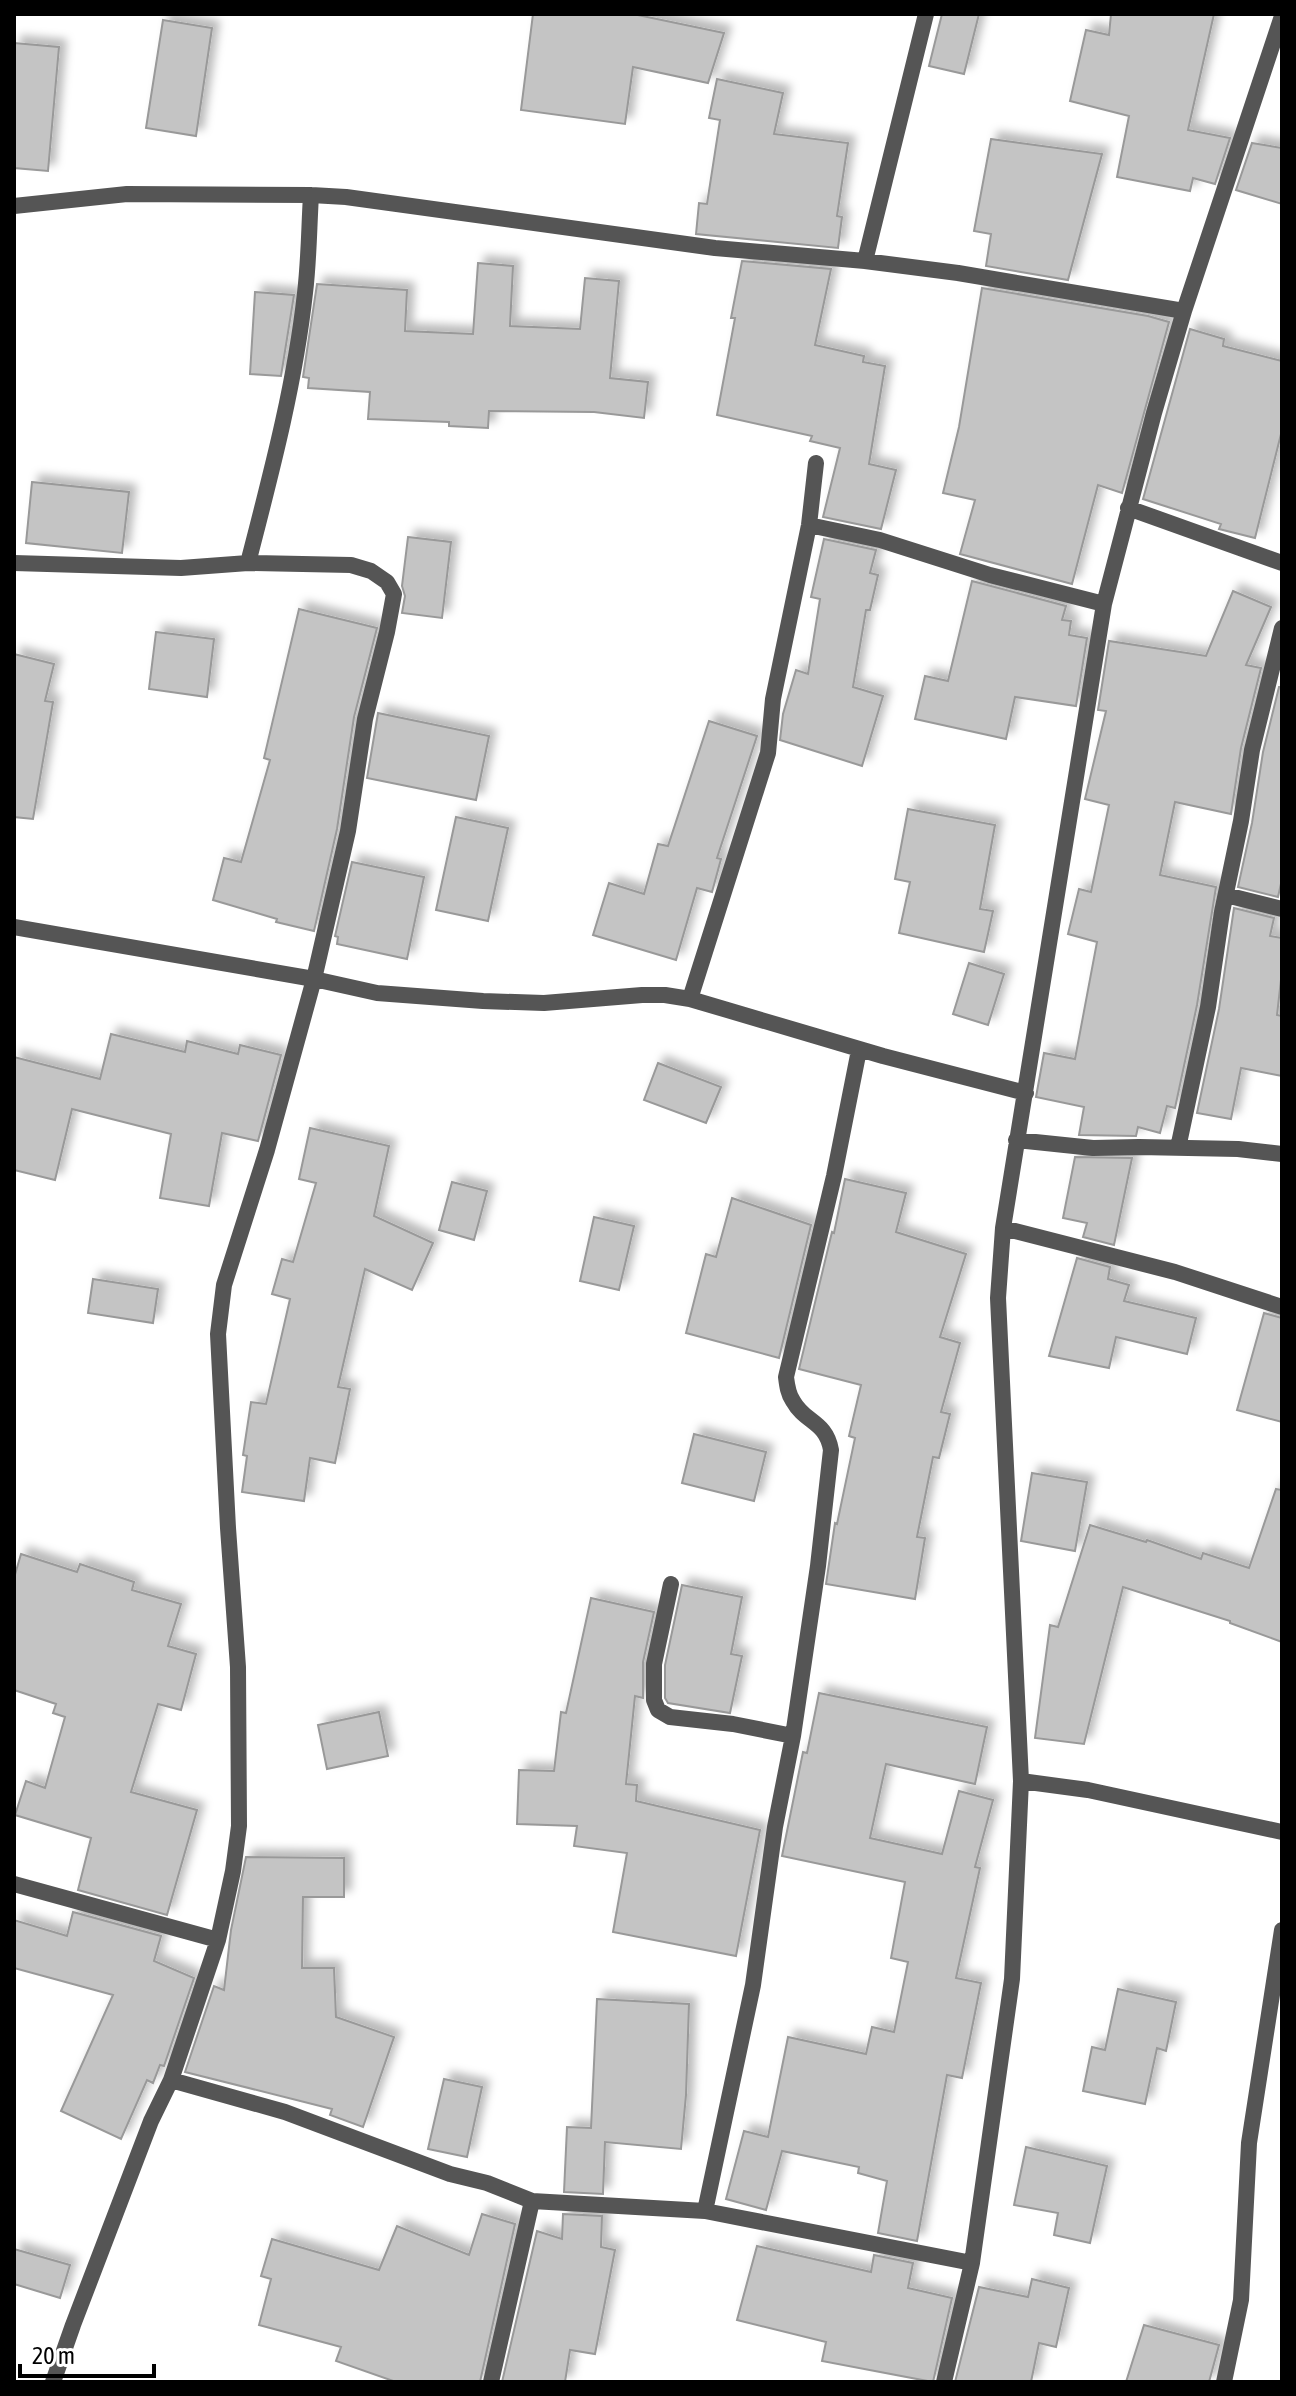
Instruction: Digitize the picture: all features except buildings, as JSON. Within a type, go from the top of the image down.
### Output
[{"type":"street","points":[[865,261],[926,14]]},
{"type":"street","points":[[944,2382],[972,2263],[1012,1979],[1021,1781],[998,1298],[1003,1228],[1104,604],[1184,311],[1282,16]]},
{"type":"street","points":[[14,206],[127,194],[311,195],[391,203],[715,248],[865,261],[958,273],[1184,311]]},
{"type":"street","points":[[248,563],[287,399],[305,293],[311,195]]},
{"type":"street","points":[[690,999],[768,753],[773,699],[809,525],[816,463]]},
{"type":"street","points":[[1128,508],[1282,563]]},
{"type":"street","points":[[809,525],[880,540],[990,575],[1104,604]]},
{"type":"street","points":[[14,563],[181,568],[248,563],[351,565],[379,576],[394,594],[365,719],[348,831],[314,979],[267,1150],[224,1285],[218,1334],[238,1667],[239,1826],[233,1871],[218,1940],[171,2080],[151,2121],[53,2382]]},
{"type":"street","points":[[1178,1148],[1208,1007],[1252,750],[1282,628]]},
{"type":"street","points":[[1226,895],[1282,909]]},
{"type":"street","points":[[14,927],[314,979],[377,993],[544,1003],[654,995],[690,999],[859,1050],[1026,1093]]},
{"type":"street","points":[[705,2211],[753,1985],[775,1827],[793,1736],[818,1566],[831,1450],[824,1431],[792,1401],[786,1377],[834,1176],[859,1050]]},
{"type":"street","points":[[1016,1140],[1093,1148],[1238,1149],[1282,1154]]},
{"type":"street","points":[[1003,1228],[1175,1272],[1282,1307]]},
{"type":"street","points":[[671,1584],[654,1664],[654,1700],[658,1710],[670,1717],[733,1724],[793,1736]]},
{"type":"street","points":[[1021,1781],[1088,1790],[1282,1832]]},
{"type":"street","points":[[14,1884],[218,1940]]},
{"type":"street","points":[[1224,2382],[1241,2300],[1249,2143],[1282,1930]]},
{"type":"street","points":[[171,2080],[285,2112],[532,2201],[705,2211],[972,2263]]},
{"type":"street","points":[[491,2382],[532,2201]]}]
